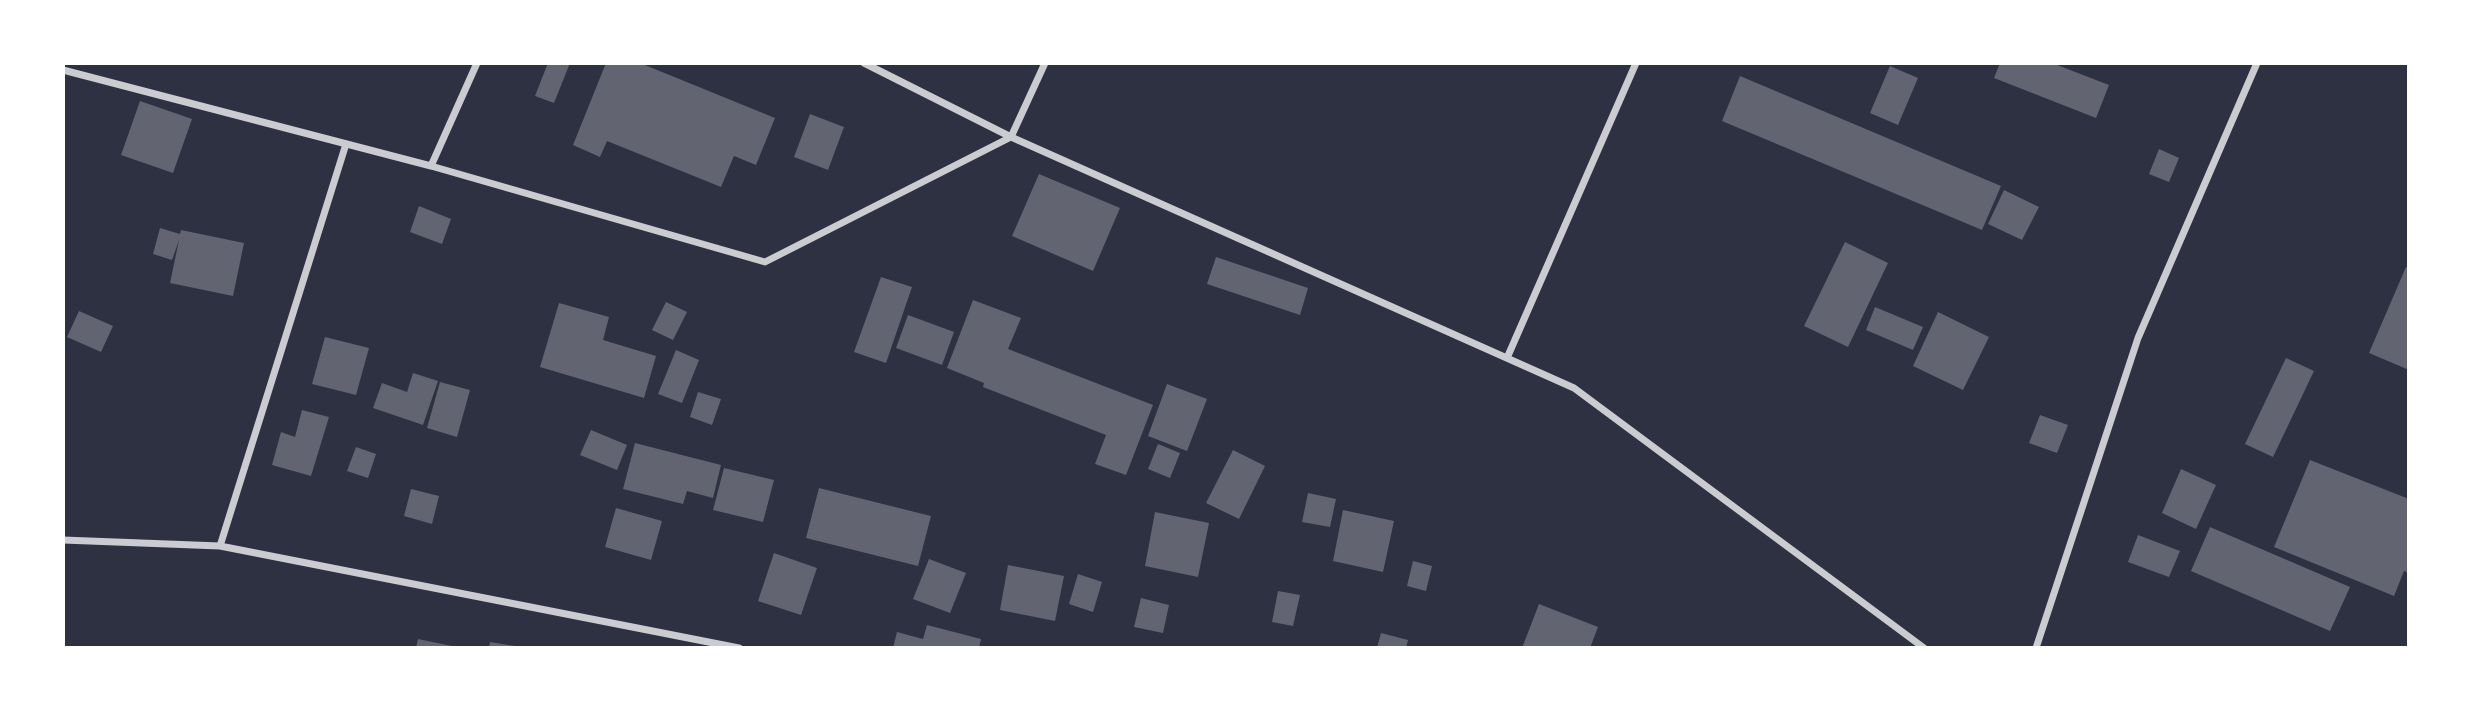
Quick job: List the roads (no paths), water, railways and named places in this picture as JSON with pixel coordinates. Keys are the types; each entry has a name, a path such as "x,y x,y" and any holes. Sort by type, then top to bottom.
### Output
{"street":[{"path":"431,166 477,63"},
{"path":"864,63 1011,137 1574,388 1924,648"},
{"path":"63,70 431,166 765,262 1011,137 1045,63"},
{"path":"1507,358 1636,63"},
{"path":"2036,648 2138,338 2257,63"},
{"path":"220,546 346,144"},
{"path":"63,540 220,546 738,648"}]}
